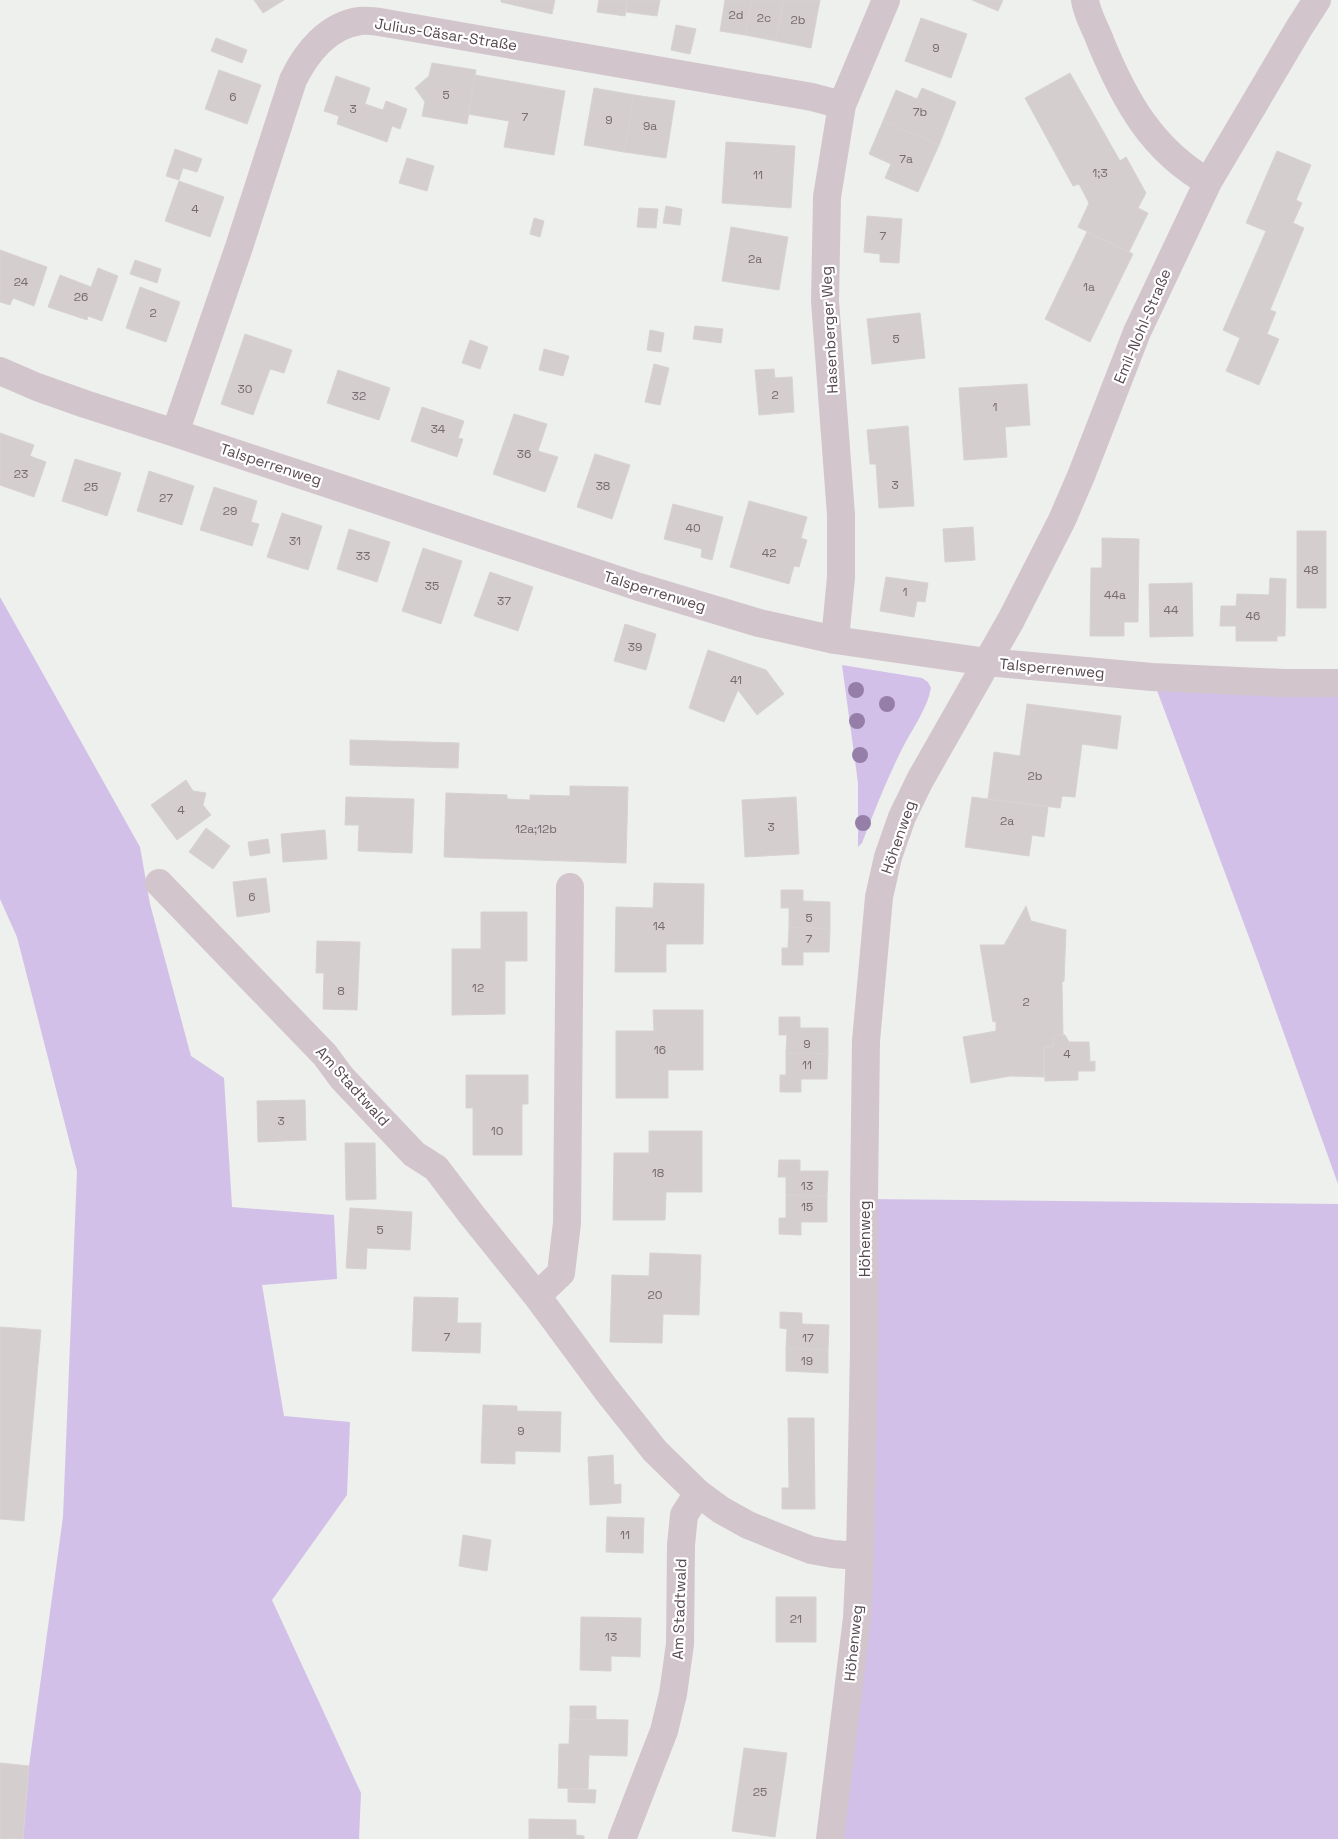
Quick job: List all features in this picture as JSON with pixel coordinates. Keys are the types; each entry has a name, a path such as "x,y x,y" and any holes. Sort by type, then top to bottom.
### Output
{"street":[{"name":"Hasenberger Weg","path":"835,640 841,577 841,515 825,301 827,196 842,105 886,0"},
{"path":"1085,0 1111,67 1142,124 1167,152 1190,172 1208,182"},
{"name":"Emil-Nohl-Straße","path":"987,662 1062,520 1137,332 1208,182 1317,0"},
{"name":"Julius-Cäsar-Straße","path":"175,432 239,247 293,80 304,59 314,47 325,37 343,26 362,21 391,24 812,97 842,105"},
{"name":"Talsperrenweg","path":"0,371 37,387 85,404 175,432 639,587 759,624 835,640 987,662 1152,677 1284,683 1338,683"},
{"name":"Höhenweg","path":"830,1839 857,1618 864,1350 866,1041 880,896 888,857 902,817 920,780 987,662"},
{"name":"Am Stadtwald","path":"159,883 325,1055 342,1078 414,1154 436,1168 537,1296 605,1388 655,1451 698,1493 748,1525 780,1538 811,1550 860,1556"},
{"path":"537,1296 561,1272 567,1223 570,887"},
{"name":"Am Stadtwald","path":"622,1839 664,1731 673,1694 680,1644 681,1545 684,1515 698,1493"}],"shaded area":[{"path":"0,597 140,847 150,904 191,1056 224,1078 232,1207 334,1215 337,1279 262,1285 284,1416 350,1422 347,1495 272,1600 361,1793 359,1839 23,1839 29,1766 63,1517 77,1171 17,937 0,899"},
{"path":"842,665 922,678 928,682 931,688 926,704 905,743 880,797 862,843 858,847 858,783"},
{"path":"1152,677 1338,683 1338,1184 1259,964"},
{"path":"864,1199 1338,1204 1338,1839 830,1839 857,1618"}],"building":[{"path":"254,0 284,0 263,13"},
{"path":"501,0 555,0 552,14 501,2"},
{"path":"599,0 627,0 625,16 597,12"},
{"path":"627,0 660,0 657,16 626,12"},
{"path":"725,0 752,0 745,35 720,31"},
{"path":"752,0 783,0 776,41 745,35"},
{"path":"783,0 820,0 811,48 776,41"},
{"path":"972,0 1003,0 998,11"},
{"path":"921,18 967,34 951,78 905,61"},
{"path":"676,25 696,29 690,54 671,50"},
{"path":"216,38 247,50 242,63 211,51"},
{"path":"432,63 476,70 467,124 422,116 425,102 415,88 429,76"},
{"path":"219,70 261,85 247,124 205,109"},
{"path":"1070,73 1120,161 1126,157 1146,193 1138,208 1148,213 1129,252 1078,227 1089,203 1079,184 1073,186 1025,98"},
{"path":"475,75 565,91 554,155 504,147 509,121 468,114"},
{"path":"336,76 370,88 365,104 383,110 386,101 407,109 400,129 392,126 387,142 337,124 339,116 324,111"},
{"path":"594,88 634,95 624,152 584,145"},
{"path":"922,88 956,102 939,145 883,121 896,90 917,99"},
{"path":"634,95 675,101 666,158 624,152"},
{"path":"883,121 939,145 918,192 885,178 891,164 869,154"},
{"path":"726,142 795,146 791,208 722,203"},
{"path":"175,149 202,159 197,172 183,168 179,180 166,176"},
{"path":"1277,151 1311,165 1296,200 1302,203 1293,223 1304,228 1270,310 1276,312 1267,334 1279,339 1259,385 1226,371 1240,338 1223,330 1266,231 1246,223"},
{"path":"407,158 434,166 427,191 399,183"},
{"path":"179,181 224,197 210,237 165,221"},
{"path":"666,206 682,209 680,225 663,223"},
{"path":"639,208 658,209 656,228 637,227"},
{"path":"867,216 902,219 899,263 880,262 880,254 864,252"},
{"path":"534,218 544,221 540,237 530,234"},
{"path":"731,227 788,237 779,290 722,281"},
{"path":"1087,232 1133,254 1090,342 1045,319"},
{"path":"0,250 47,267 34,306 13,298 10,305 0,302"},
{"path":"135,260 161,269 157,283 130,274"},
{"path":"98,268 118,276 102,321 88,316 87,320 48,307 60,275 91,287"},
{"path":"140,287 180,302 166,342 126,328"},
{"path":"920,313 925,358 872,364 867,319"},
{"path":"695,326 723,329 721,343 693,339"},
{"path":"650,330 664,333 661,352 647,350"},
{"path":"245,334 292,350 284,373 270,369 253,415 221,404"},
{"path":"470,340 488,347 480,369 462,363"},
{"path":"544,349 569,356 563,376 539,370"},
{"path":"654,364 669,368 660,405 645,402"},
{"path":"774,369 775,378 792,377 794,412 759,415 755,370"},
{"path":"338,370 390,388 379,420 327,403"},
{"path":"1027,384 1030,425 1005,427 1007,457 964,460 959,388"},
{"path":"422,407 464,421 458,438 463,439 457,457 411,441"},
{"path":"514,414 547,424 538,451 558,457 545,492 493,474"},
{"path":"908,426 914,506 879,508 876,464 870,464 867,430"},
{"path":"0,433 34,445 30,456 46,462 34,497 0,485"},
{"path":"595,454 630,465 612,519 577,507"},
{"path":"75,459 121,473 107,516 62,501"},
{"path":"149,471 194,486 182,525 137,511"},
{"path":"214,487 257,501 251,522 259,524 252,546 200,530"},
{"path":"749,501 807,517 801,538 807,540 799,567 794,566 789,584 730,567"},
{"path":"673,504 723,517 712,560 701,557 702,549 664,539"},
{"path":"282,513 322,526 308,570 267,557"},
{"path":"973,527 975,560 945,562 943,529"},
{"path":"349,529 390,542 377,582 337,569"},
{"path":"1297,531 1326,531 1326,608 1297,608"},
{"path":"1102,538 1139,539 1138,622 1124,622 1124,636 1090,636 1091,568 1102,568"},
{"path":"423,548 462,561 441,624 402,611"},
{"path":"490,572 533,587 518,631 474,616"},
{"path":"886,577 928,583 925,602 917,601 914,617 880,611"},
{"path":"1270,578 1286,579 1285,636 1277,636 1277,641 1236,641 1236,626 1220,626 1221,606 1236,606 1237,594 1269,595"},
{"path":"1192,583 1193,636 1150,637 1149,584"},
{"path":"625,624 656,634 646,670 614,661"},
{"path":"708,650 766,670 784,694 757,715 738,690 724,722 689,708"},
{"path":"1027,704 1121,716 1117,749 1082,744 1075,797 1062,796 1060,808 988,799 994,752 1020,756"},
{"path":"350,740 459,743 458,768 350,765"},
{"path":"186,780 193,791 206,793 203,805 211,815 177,840 151,805"},
{"path":"570,786 628,787 626,863 444,857 446,793 507,795 507,799 530,800 530,795 570,796"},
{"path":"346,797 414,799 412,853 358,851 359,825 345,825"},
{"path":"796,797 799,854 745,857 742,800"},
{"path":"972,797 1048,807 1044,837 1032,835 1029,856 965,847"},
{"path":"206,828 230,846 213,869 189,852"},
{"path":"325,830 327,859 283,862 281,834"},
{"path":"268,839 270,853 250,856 248,842"},
{"path":"266,878 270,912 237,917 233,882"},
{"path":"654,883 704,884 703,944 666,944 666,972 615,972 616,907 653,908"},
{"path":"781,890 803,890 803,901 830,902 830,929 789,927 789,908 781,908"},
{"path":"1026,906 1031,921 1066,930 1064,981 1062,982 1063,1034 1055,1036 1053,1047 1044,1047 1044,1077 1010,1076 971,1083 963,1037 996,1031 996,1021 993,1022 980,945 1004,945"},
{"path":"481,912 527,912 527,961 505,961 505,1014 452,1015 452,949 481,949"},
{"path":"789,927 830,929 829,952 803,952 803,965 782,965 782,948 788,948"},
{"path":"317,941 360,942 357,1010 323,1009 324,973 316,973"},
{"path":"653,1010 703,1010 703,1070 668,1070 668,1098 616,1098 616,1031 654,1031"},
{"path":"779,1017 800,1017 800,1028 828,1028 828,1054 786,1053 787,1035 779,1035"},
{"path":"1059,1034 1065,1035 1069,1042 1089,1042 1090,1062 1095,1061 1095,1071 1078,1071 1078,1080 1045,1081 1044,1047 1053,1047 1053,1039"},
{"path":"786,1053 828,1054 827,1079 801,1079 801,1092 780,1092 780,1075 786,1075"},
{"path":"466,1075 528,1075 528,1104 522,1104 522,1155 473,1155 473,1108 466,1108"},
{"path":"305,1100 306,1140 258,1142 257,1101"},
{"path":"649,1131 702,1131 702,1192 666,1192 665,1220 613,1220 614,1153 649,1153"},
{"path":"345,1143 375,1143 376,1199 346,1200"},
{"path":"779,1160 800,1160 800,1171 828,1171 827,1196 786,1195 786,1177 778,1177"},
{"path":"786,1195 827,1196 827,1222 801,1222 801,1235 779,1234 779,1218 786,1218"},
{"path":"350,1208 412,1212 410,1250 367,1248 366,1269 346,1268"},
{"path":"650,1253 701,1255 699,1315 663,1314 662,1343 610,1342 612,1275 649,1276"},
{"path":"414,1297 458,1298 457,1323 481,1323 480,1353 412,1351"},
{"path":"780,1312 802,1313 802,1324 829,1325 828,1350 786,1348 787,1329 780,1328"},
{"path":"0,1327 41,1330 24,1521 0,1519"},
{"path":"786,1348 828,1350 828,1373 786,1371"},
{"path":"483,1405 517,1406 517,1411 561,1412 560,1452 515,1451 515,1464 481,1463"},
{"path":"788,1418 814,1418 815,1509 782,1509 782,1488 789,1488"},
{"path":"613,1455 614,1485 621,1484 621,1503 590,1505 588,1457"},
{"path":"607,1517 644,1518 643,1553 606,1552"},
{"path":"463,1535 491,1540 487,1571 459,1566"},
{"path":"776,1597 816,1597 816,1642 776,1642"},
{"path":"581,1617 641,1618 640,1657 611,1656 611,1671 580,1670"},
{"path":"570,1706 596,1706 596,1720 570,1719"},
{"path":"570,1719 628,1720 627,1756 589,1755 588,1789 558,1788 559,1744 569,1744"},
{"path":"744,1748 787,1753 775,1837 732,1831"},
{"path":"0,1763 29,1766 23,1839 0,1839"},
{"path":"568,1789 596,1790 595,1803 568,1802"},
{"path":"529,1819 576,1820 576,1835 584,1836 584,1839 529,1839"}]}
